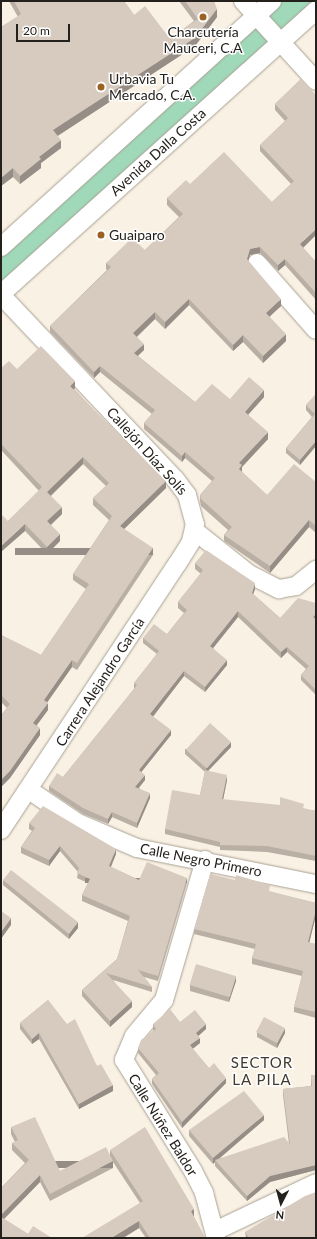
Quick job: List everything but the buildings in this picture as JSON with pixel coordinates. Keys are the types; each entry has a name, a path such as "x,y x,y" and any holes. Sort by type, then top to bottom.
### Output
{"street":[{"path":"243,1 316,81"},
{"path":"1,247 272,1"},
{"name":"Avenida Dalla Costa","path":"1,295 316,10"},
{"path":"257,263 316,330"},
{"name":"Callejón Díaz Solís","path":"1,295 175,479 192,506 195,531"},
{"path":"195,531 249,574 278,589 296,586 315,574"},
{"name":"Carrera Alejandro García","path":"1,830 29,790 195,531"},
{"name":"Calle Negro Primero","path":"29,790 78,823 111,838 157,853 205,860 316,884"},
{"name":"Calle Núñez Baldor","path":"205,860 164,1000 134,1036 124,1060 193,1171 215,1234"},
{"path":"215,1234 316,1183"}],"green space":[{"path":"272,1 316,1 316,10 1,294 1,247"}],"place":[{"name":"Charcutería Mauceri, C.A","path":"203,17"},
{"name":"Urbavia Tu Mercado, C.A.","path":"101,87"},
{"name":"Guaiparo","path":"101,235"}],"district":[{"name":"SECTOR LA PILA","path":"262,1070"}]}
